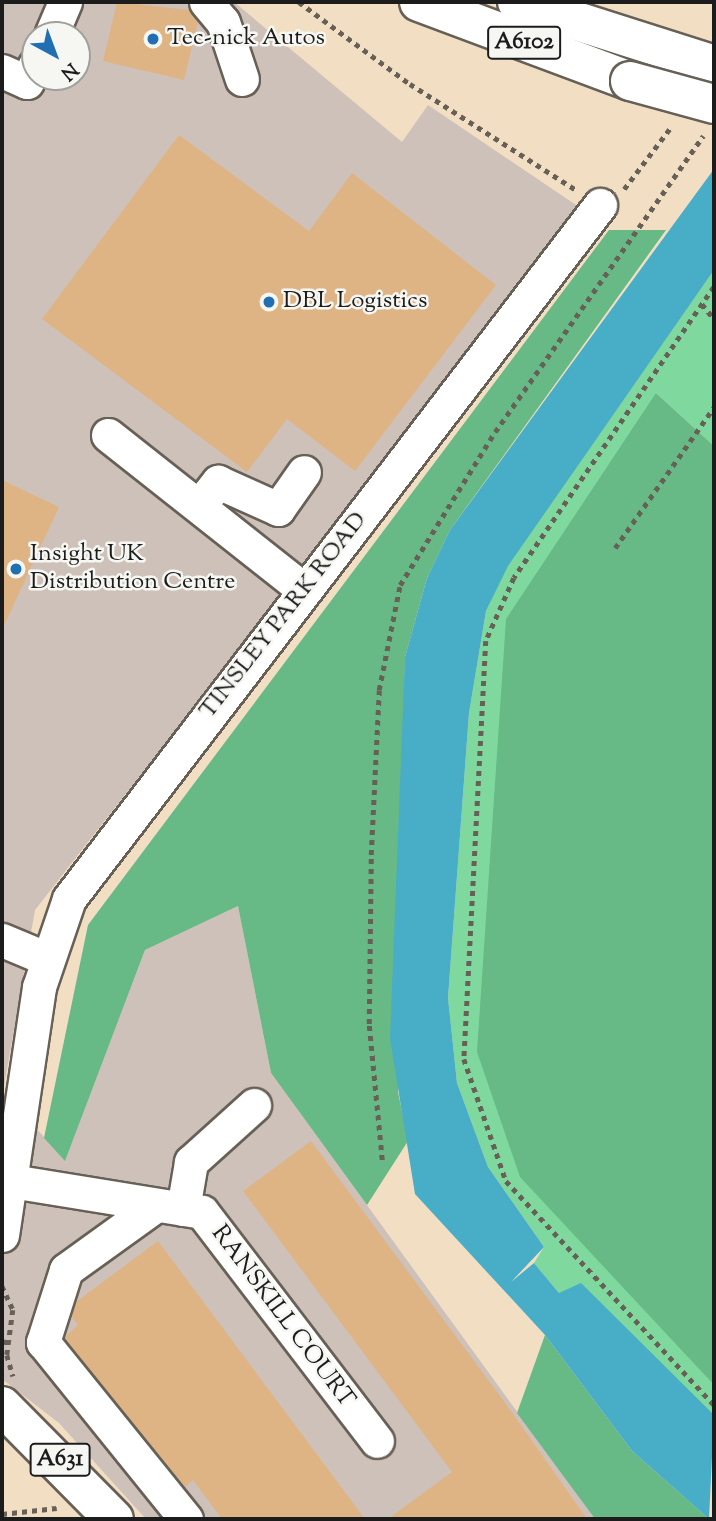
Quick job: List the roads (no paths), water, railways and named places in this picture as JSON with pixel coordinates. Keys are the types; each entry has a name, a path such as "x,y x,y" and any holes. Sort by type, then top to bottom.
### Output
{"main road":[{"name":"A6102","path":"419,2 630,81 710,118"},
{"name":"A6102","path":"516,2 648,47 714,65"},
{"name":"A631","path":"2,1406 114,1519"}],"street":[{"path":"206,2 223,22 242,79"},
{"path":"2,71 21,79"},
{"name":"TINSLEY PARK ROAD","path":"2,1235 45,958 64,909 92,867 600,205"},
{"path":"108,435 304,590"},
{"path":"199,506 218,482 277,509 304,472"},
{"path":"2,940 45,958"},
{"path":"186,1519 43,1342 66,1270 170,1207 191,1162 254,1105"},
{"name":"RANSKILL COURT","path":"11,1181 202,1212 377,1441"}],"water":[{"path":"714,169 714,270 508,566 486,611 469,713 448,998 457,1083 488,1167 544,1247 511,1282 534,1263 559,1293 581,1283 714,1415 709,1519 632,1451 545,1335 415,1194 390,1038 405,657 427,578 450,530"}],"place":[{"name":"Tec-nick Autos","path":"153,39"},
{"name":"DBL Logistics","path":"269,302"},
{"name":"Insight UK Distribution Centre","path":"16,569"}]}
